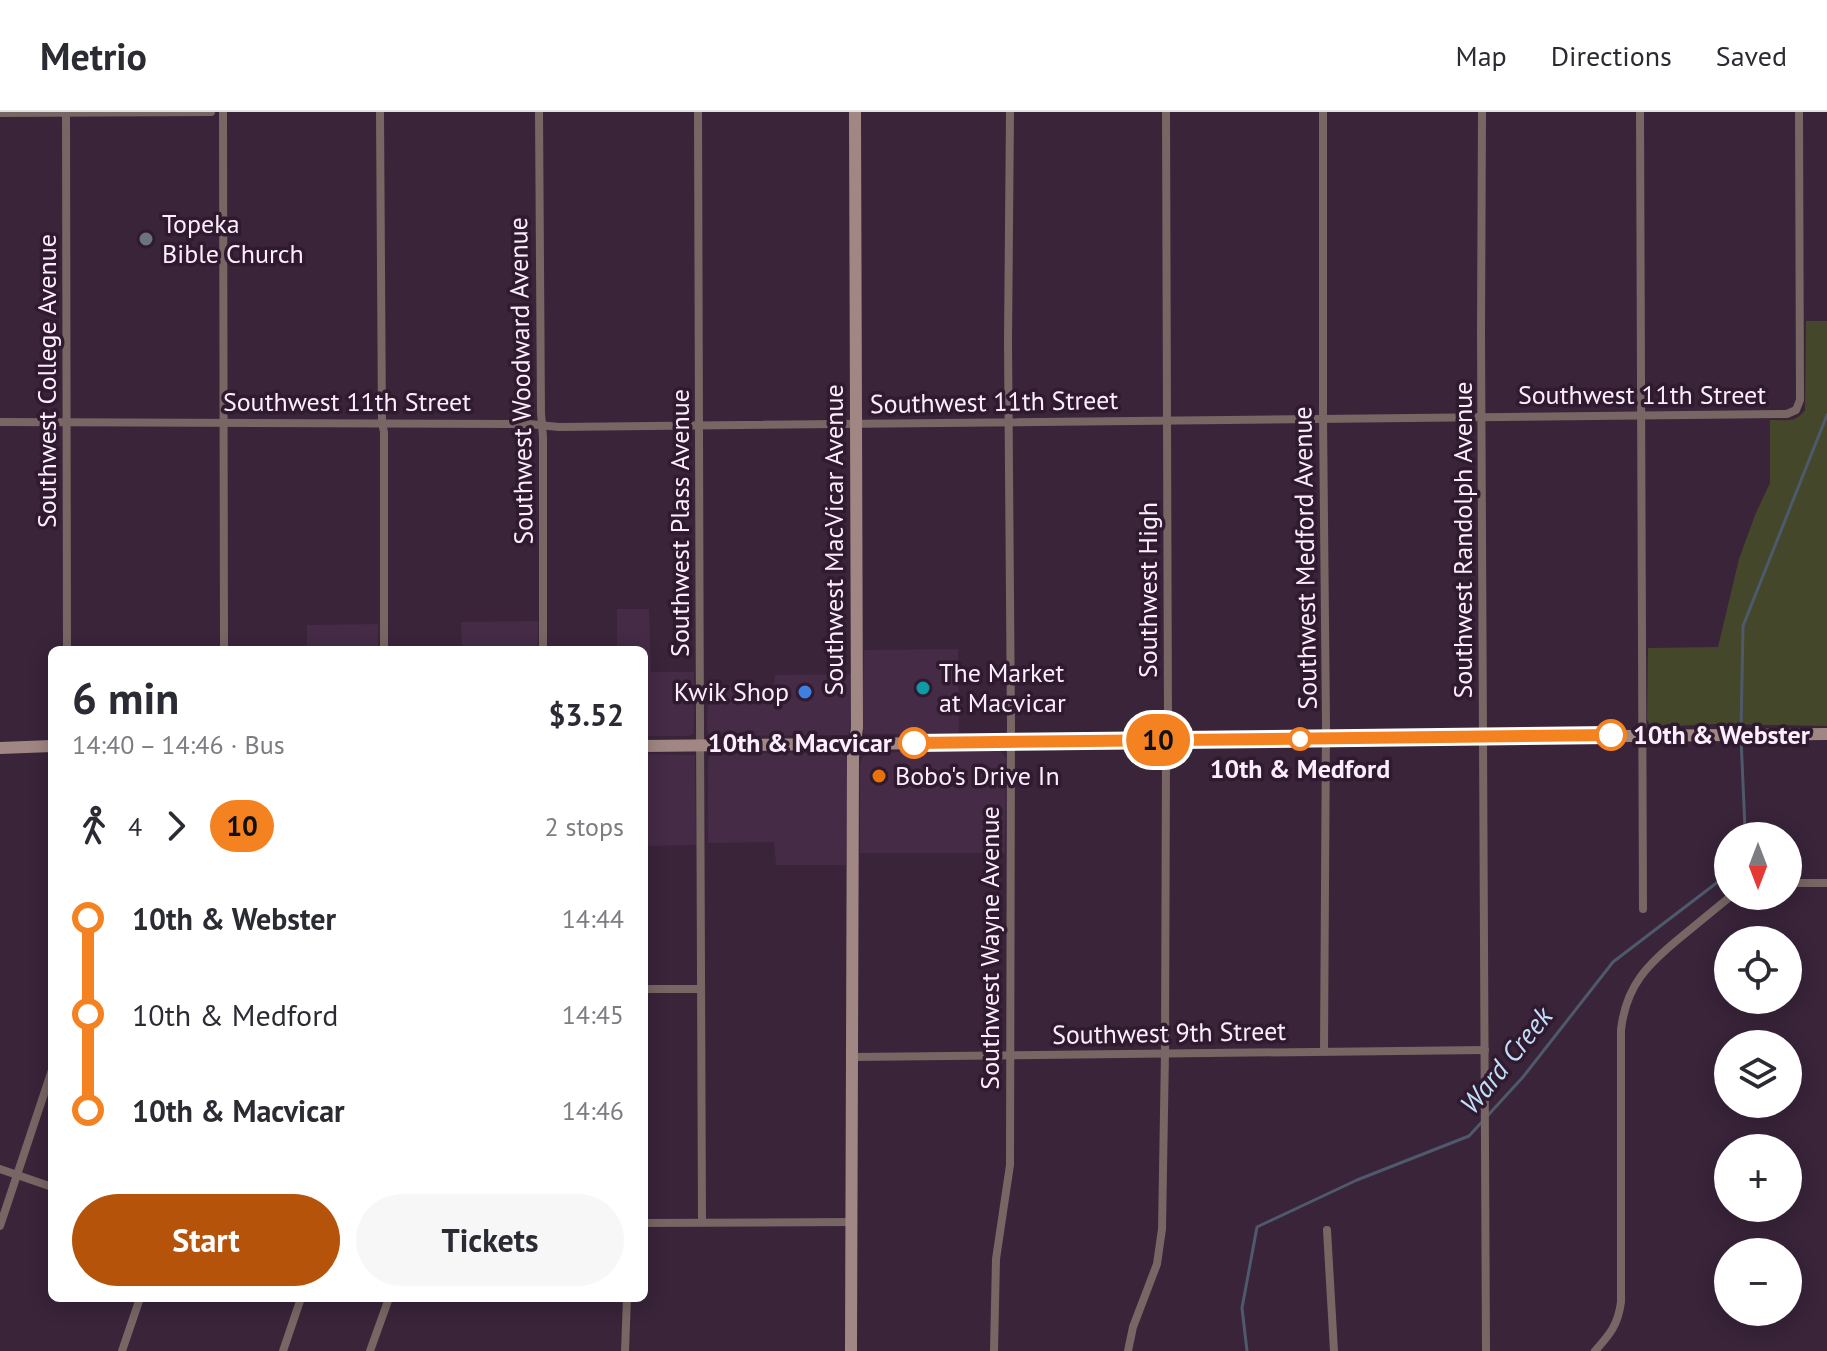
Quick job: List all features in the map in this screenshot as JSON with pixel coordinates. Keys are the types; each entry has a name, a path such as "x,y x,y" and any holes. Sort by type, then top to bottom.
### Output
{"main road":[{"name":"Southwest MacVicar Avenue","path":"851,1351 853,756 857,728 855,112"},
{"path":"648,746 1827,734"},
{"path":"0,748 48,746"}],"street":[{"name":"Southwest College Avenue","path":"66,112 67,646"},
{"path":"0,113 211,112"},
{"path":"223,112 224,646"},
{"path":"380,112 384,646"},
{"name":"Southwest Woodward Avenue","path":"539,112 543,646"},
{"name":"Southwest Plass Avenue","path":"698,112 702,1222"},
{"name":"Southwest Wayne Avenue","path":"994,1351 996,1259 1010,1165 1010,112"},
{"name":"Southwest High","path":"1128,1351 1133,1327 1157,1264 1162,1229 1168,723 1166,112"},
{"name":"Southwest Medford Avenue","path":"1323,112 1324,1051"},
{"name":"Southwest Randolph Avenue","path":"1482,112 1486,1351"},
{"path":"1640,112 1643,909"},
{"name":"Southwest 11th Street","path":"0,422 224,421 559,427 1787,414 1796,410 1800,400 1799,112"},
{"path":"1802,883 1827,883"},
{"path":"1595,1351 1615,1327 1621,1302 1622,1013 1640,976 1651,962 1714,910"},
{"path":"648,989 701,989"},
{"name":"Southwest 9th Street","path":"853,1057 1485,1050"},
{"path":"0,1226 48,1082"},
{"path":"0,1169 48,1186"},
{"path":"648,1223 852,1222"},
{"path":"1327,1230 1334,1351"},
{"path":"122,1351 139,1302"},
{"path":"283,1351 300,1302"},
{"path":"370,1351 385,1302"},
{"path":"625,1351 627,1302"}],"shaded area":[{"path":"617,609 649,609 651,672 694,672 693,734 648,736 648,646 617,646"},
{"path":"538,621 538,646 462,646 461,622"},
{"path":"378,624 378,646 307,646 307,625"},
{"path":"958,649 959,734 864,734 864,650"},
{"path":"851,674 851,726 848,735 709,735 708,688 774,687 775,675"},
{"path":"994,749 1006,758 1005,853 860,853 860,764 864,753"},
{"path":"714,753 843,753 848,759 846,865 776,865 774,842 708,843 708,760"},
{"path":"648,754 695,755 696,845 648,846"}],"green space":[{"path":"1806,321 1827,321 1827,726 1717,724 1651,727 1647,719 1648,648 1718,647 1739,559 1770,483 1770,420 1794,419 1805,410"}],"waterway":[{"name":"Ward Creek","path":"1741,731 1743,626 1827,415"},
{"name":"Ward Creek","path":"1741,738 1745,822"},
{"name":"Ward Creek","path":"1247,1351 1242,1308 1257,1227 1357,1180 1469,1136 1523,1077 1613,962 1714,885"}],"bus line":[{"name":"10","path":"914,743 1611,735"}],"place":[{"name":"Topeka Bible Church","path":"146,239"},
{"name":"The Market at Macvicar","path":"923,688"},
{"name":"Kwik Shop","path":"805,692"},
{"name":"10th & Webster","path":"1611,735"},
{"name":"10th & Medford","path":"1300,739"},
{"name":"10th & Macvicar","path":"914,743"},
{"name":"Bobo's Drive In","path":"879,776"}]}
